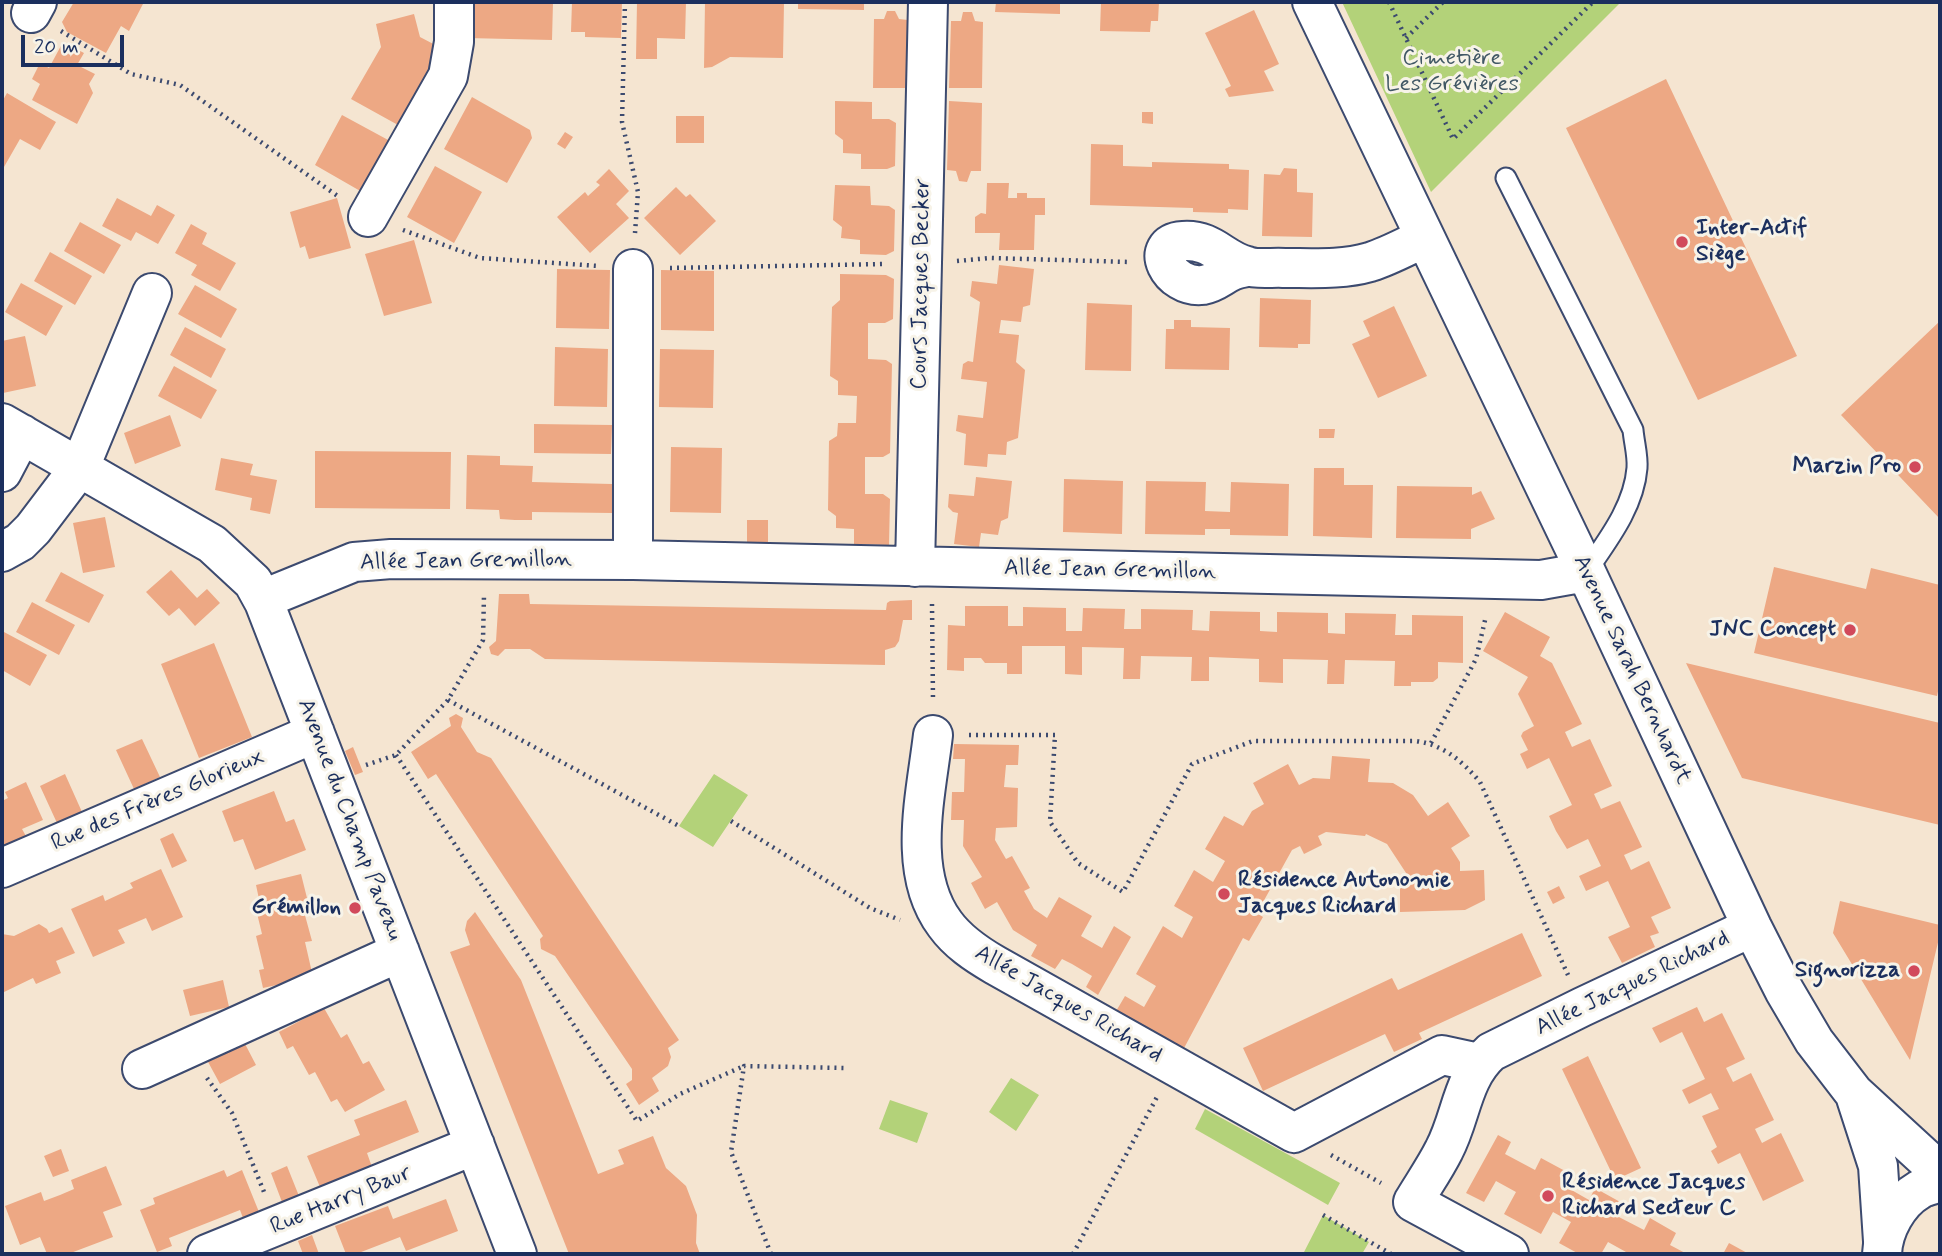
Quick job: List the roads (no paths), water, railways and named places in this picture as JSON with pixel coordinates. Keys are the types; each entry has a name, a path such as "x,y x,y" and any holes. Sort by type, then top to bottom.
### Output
{"street":[{"path":"368,217 448,76 454,41 454,2"},
{"name":"Cours Jacques Becker","path":"923,567 923,264 928,2"},
{"name":"Avenue Sarah Bernhardt","path":"1312,2 1784,990 1814,1041 1854,1093 1940,1172"},
{"path":"1165,263 1166,252 1170,246 1180,241 1200,241 1217,248 1247,267 1329,269 1373,261 1424,237"},
{"path":"633,269 633,560"},
{"path":"2,552 20,542 33,529 80,467 152,293"},
{"name":"Avenue du Champ Paveau","path":"2,472 12,428 212,544 253,582 264,602 517,1254"},
{"name":"Allée Jean Gremillon","path":"264,602 273,595 354,562 391,559 633,560 1541,580 1586,572"},
{"name":"Rue des Frères Glorieux","path":"2,868 315,733"},
{"name":"Allée Jacques Richard","path":"933,735 922,839 924,872 931,900 945,924 966,947 995,965 1294,1133 1441,1055 1479,1063 1491,1052 1752,927"},
{"path":"142,1069 400,952"},
{"path":"1479,1063 1471,1075 1444,1149 1413,1202 1509,1254"},
{"name":"Avenue Sarah Bernhardt","path":"1854,1093 1878,1166 1882,1247"},
{"name":"Rue Harry Baur","path":"207,1254 475,1146"},
{"name":"Avenue Sarah Bernhardt","path":"1882,1247 1896,1212 1919,1190 1940,1182"}],"lane":[{"path":"1506,178 1633,430 1637,467 1631,496 1615,528 1586,572"}],"place":[{"name":"Inter-Actif Siège","path":"1682,242"},
{"name":"Marzin Pro","path":"1915,467"},
{"name":"JNC Concept","path":"1850,630"},
{"name":"Résidence Autonomie Jacques Richard","path":"1224,894"},
{"name":"Grémillon","path":"355,908"},
{"name":"Signorizza","path":"1914,971"},
{"name":"Résidence Jacques Richard Secteur C","path":"1548,1196"}],"park label":[{"name":"Cimetière Les Grévières","path":"1452,72"}]}
